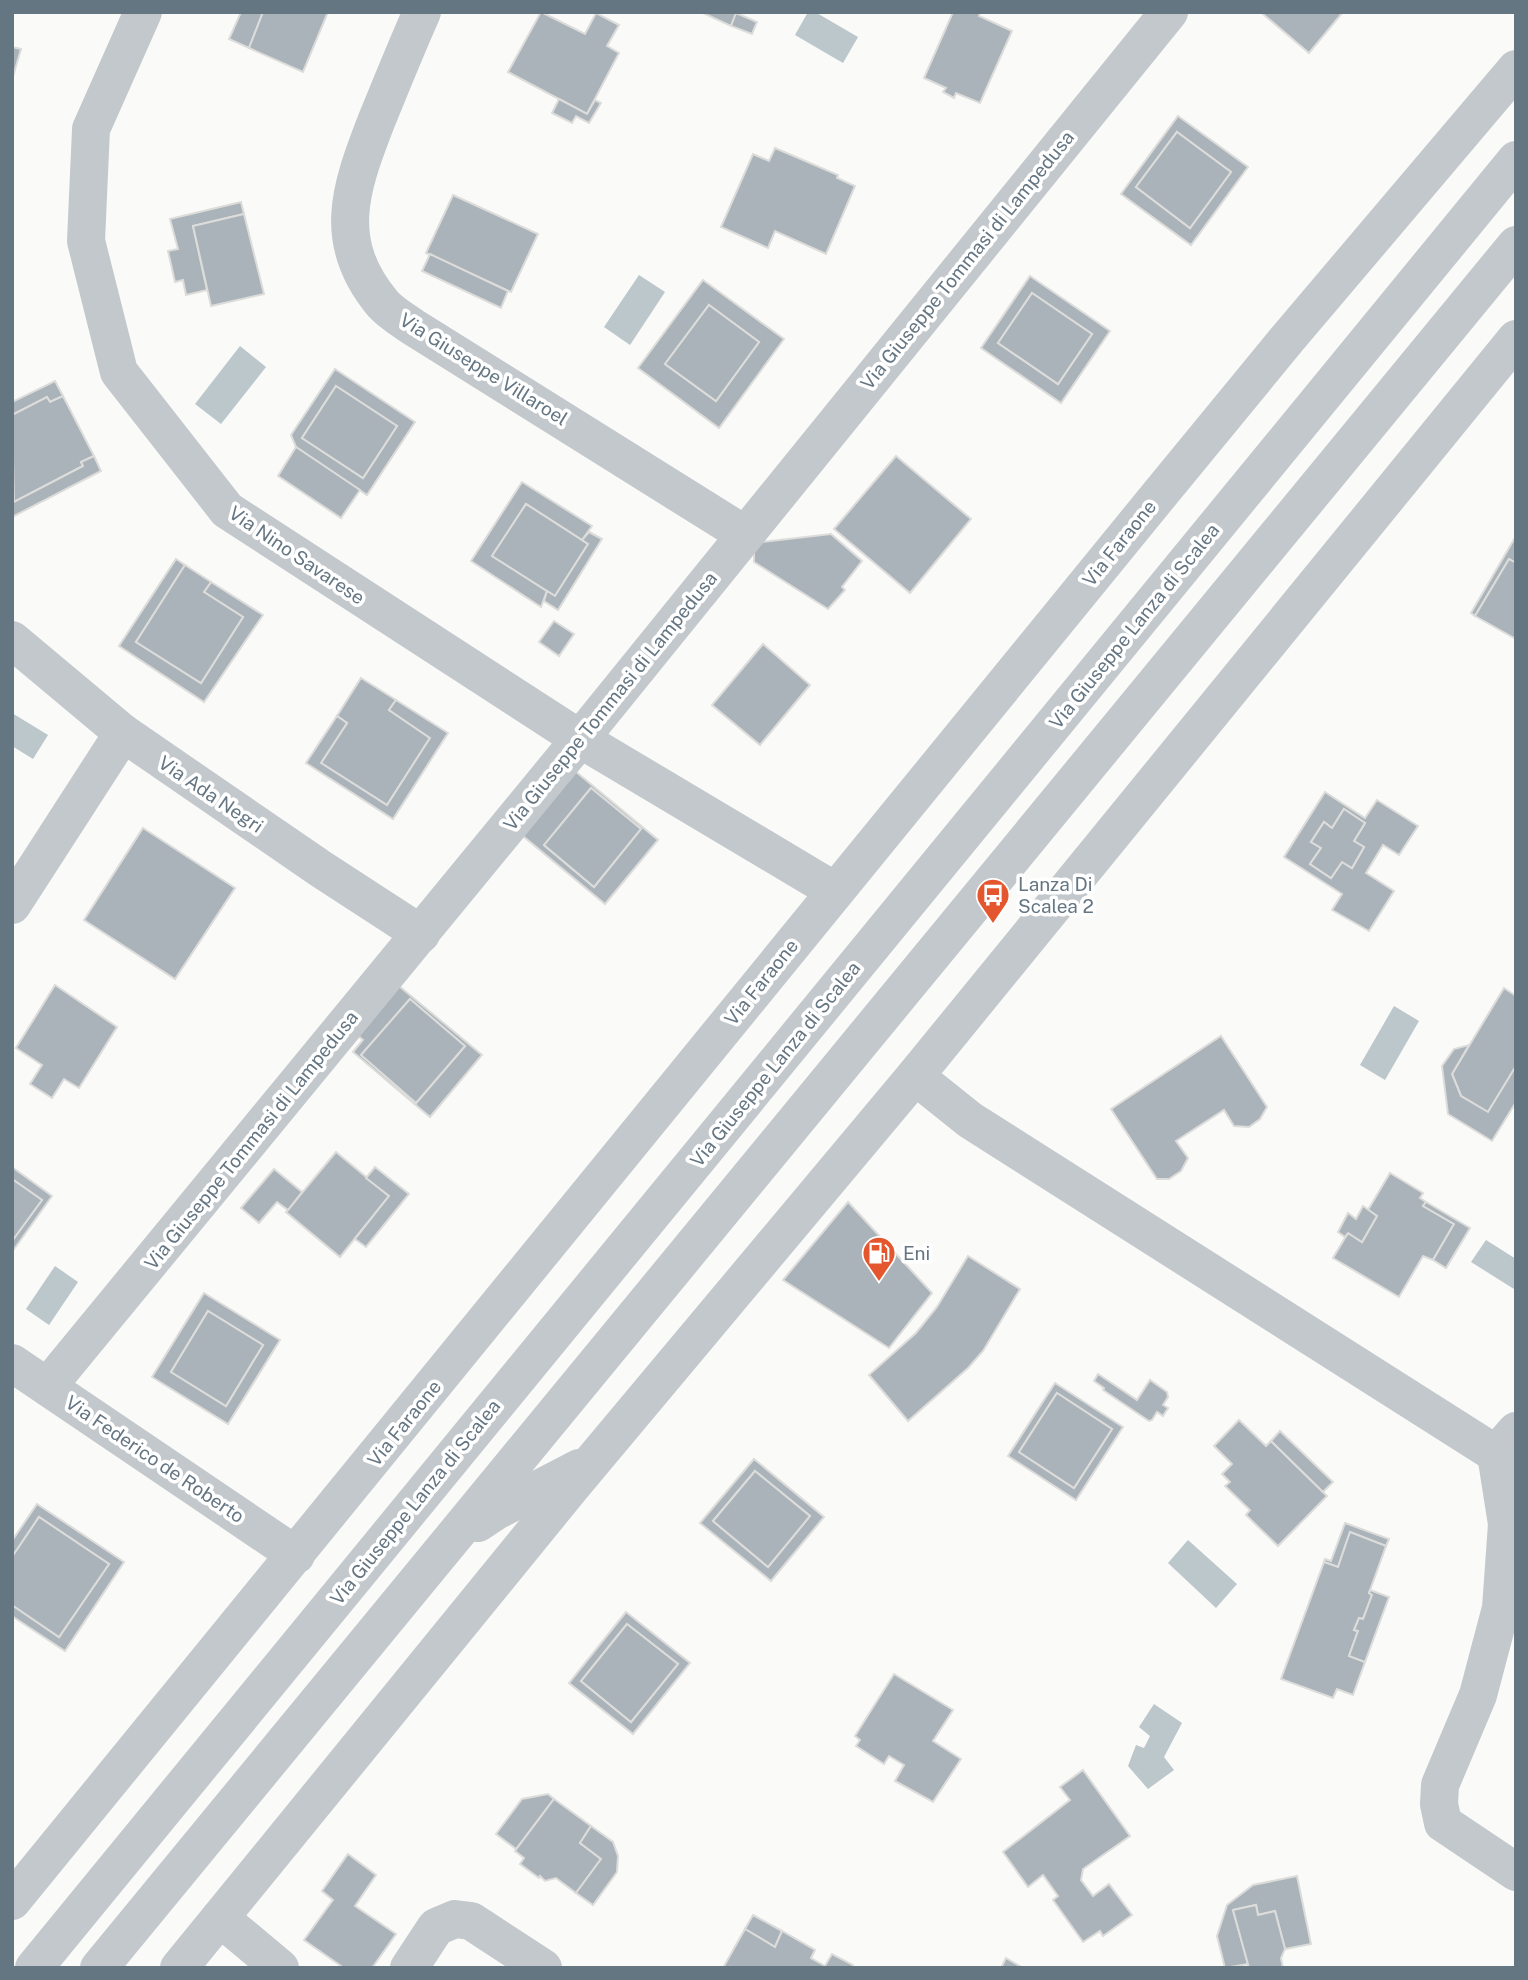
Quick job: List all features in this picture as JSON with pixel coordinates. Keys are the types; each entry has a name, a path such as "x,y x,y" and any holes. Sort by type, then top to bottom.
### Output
{"street":[{"name":"Via Nino Savarese","path":"143,12 91,129 86,241 119,372 227,510 580,739 835,891"},
{"name":"Via Giuseppe Villaroel","path":"422,12 356,172 349,207 351,243 364,276 385,305 413,327 744,534"},
{"name":"Via Giuseppe Tommasi di Lampedusa","path":"48,1386 580,739 1169,12"},
{"name":"Via Faraone","path":"12,1900 1288,338 1516,69"},
{"name":"Via Giuseppe Lanza di Scalea","path":"34,1968 1516,160"},
{"path":"100,1968 1516,245"},
{"path":"179,1968 606,1445 915,1076 1516,340"},
{"name":"Via Ada Negri","path":"12,640 123,733 321,869 421,933"},
{"path":"12,905 123,733"},
{"path":"915,1076 970,1119 1506,1443 1507,1524 1501,1608 1478,1695 1440,1785 1439,1804 1443,1822 1516,1872"},
{"name":"Via Federico de Roberto","path":"12,1363 296,1555"},
{"path":"441,1553 496,1511 577,1469 606,1445"},
{"path":"219,1919 280,1968"},
{"path":"409,1968 436,1927 455,1919 471,1921 543,1968"}],"shaded area":[{"path":"808,12 815,12 858,37 843,63 795,35"},
{"path":"639,275 665,292 630,345 604,327"},
{"path":"240,346 266,367 221,424 195,404"},
{"path":"12,713 48,735 33,759 12,746"},
{"path":"1394,1006 1419,1021 1385,1080 1360,1065"},
{"path":"1486,1240 1516,1259 1514,1289 1471,1262"},
{"path":"55,1266 78,1282 49,1325 26,1309"},
{"path":"1188,1540 1237,1584 1216,1608 1168,1563"},
{"path":"1154,1704 1182,1723 1164,1757 1174,1770 1148,1789 1128,1766 1136,1745 1144,1748 1150,1736 1139,1727"}],"building":[{"path":"241,12 263,12 249,48 229,39"},
{"path":"263,12 328,12 303,72 249,48"},
{"path":"541,12 585,34 596,13 619,25 607,46 619,53 587,114 508,72"},
{"path":"701,12 737,12 731,26"},
{"path":"953,12 980,12 979,16 1012,31 980,103 956,93 954,98 943,92 946,88 924,78"},
{"path":"1343,12 1309,53 1263,14"},
{"path":"736,13 757,22 752,34 731,26"},
{"path":"12,47 21,49 12,80"},
{"path":"559,99 587,114 595,100 601,103 589,123 576,116 572,123 552,113"},
{"path":"1178,116 1248,167 1191,245 1121,194","holes":["1177,132 1231,172 1190,228 1136,187"]},
{"path":"1177,132 1231,172 1190,228 1136,187"},
{"path":"775,148 838,175 837,178 855,186 826,254 775,231 768,248 721,227 753,154 769,161"},
{"path":"453,195 538,234 511,292 426,253"},
{"path":"241,202 244,214 193,226 207,290 186,295 183,280 175,282 168,251 178,249 170,219"},
{"path":"244,214 264,294 211,306 193,226"},
{"path":"430,254 508,291 501,308 422,271"},
{"path":"1030,276 1110,331 1061,403 981,348","holes":["1032,293 1092,334 1058,384 998,343"]},
{"path":"703,280 784,339 719,428 638,368","holes":["709,305 759,342 716,401 665,364"]},
{"path":"1032,293 1092,334 1058,384 998,343"},
{"path":"709,305 759,342 716,401 665,364"},
{"path":"335,369 415,422 367,495 296,447 291,435","holes":["336,386 397,426 363,478 302,438"]},
{"path":"55,381 63,396 50,402 47,397 12,415 12,402"},
{"path":"336,386 397,426 363,478 302,438"},
{"path":"63,396 94,456 81,462 83,466 14,502 12,415 47,397 50,402"},
{"path":"296,447 360,490 341,518 278,476"},
{"path":"94,456 101,471 12,517 12,499 14,502 83,466 81,462"},
{"path":"896,456 971,519 910,593 834,529"},
{"path":"522,482 592,526 582,540 526,504 492,556 547,591 541,607 471,561"},
{"path":"526,504 588,544 555,596 492,556"},
{"path":"589,532 602,539 558,610 544,601 547,591 555,596 588,544 582,540"},
{"path":"831,534 862,561 842,587 845,590 828,609 754,562 754,552 762,542"},
{"path":"1516,536 1516,563 1509,559 1475,616 1471,613"},
{"path":"176,559 185,565 136,642 201,683 243,617 204,592 211,582 263,615 204,702 119,646"},
{"path":"1509,559 1516,563 1516,639 1475,616"},
{"path":"185,565 211,582 204,592 243,617 201,683 136,642"},
{"path":"554,621 574,634 559,656 539,642"},
{"path":"763,644 810,685 760,745 712,705"},
{"path":"361,678 396,700 389,710 430,738 387,805 321,763 347,723 337,716"},
{"path":"396,700 448,733 393,819 306,763 337,716 347,723 321,763 387,805 430,738 389,710"},
{"path":"575,771 658,840 605,904 523,836","holes":["591,788 641,829 594,887 544,845"]},
{"path":"591,788 641,829 594,887 544,845"},
{"path":"1325,792 1365,818 1377,800 1418,826 1399,855 1383,845 1366,873 1394,891 1369,931 1332,910 1342,894 1284,857","holes":["1344,809 1365,823 1354,841 1364,847 1352,868 1342,862 1331,878 1310,864 1321,848 1311,842 1324,822 1332,828"]},
{"path":"1344,809 1365,823 1354,841 1364,847 1352,868 1342,862 1331,878 1310,864 1321,848 1311,842 1324,822 1332,828"},
{"path":"143,828 235,888 175,979 84,920"},
{"path":"55,985 117,1027 79,1088 64,1079 52,1098 30,1084 42,1065 16,1048"},
{"path":"399,986 482,1055 430,1117 353,1052 363,1040 357,1035","holes":["410,999 465,1046 416,1103 361,1055"]},
{"path":"1504,988 1516,996 1516,1066 1488,1112 1461,1096 1452,1074"},
{"path":"410,999 465,1046 416,1103 361,1055"},
{"path":"1221,1036 1267,1107 1260,1119 1249,1127 1234,1126 1224,1110 1176,1141 1188,1158 1181,1171 1169,1179 1157,1179 1111,1109"},
{"path":"1469,1045 1452,1074 1461,1096 1488,1112 1516,1066 1516,1102 1492,1141 1448,1114 1442,1066 1454,1049"},
{"path":"336,1152 389,1196 340,1257 286,1212"},
{"path":"12,1167 52,1196 12,1252 12,1241 42,1200 12,1179"},
{"path":"375,1167 409,1194 366,1247 355,1239 389,1196 366,1178"},
{"path":"274,1169 302,1192 288,1210 277,1202 259,1223 241,1208"},
{"path":"1390,1173 1423,1193 1420,1198 1426,1202 1423,1206 1454,1224 1433,1260 1423,1256 1399,1297 1333,1258 1348,1233 1362,1242 1377,1216 1368,1210"},
{"path":"12,1179 42,1200 12,1241"},
{"path":"848,1202 932,1293 889,1348 783,1280"},
{"path":"1426,1202 1470,1228 1446,1268 1433,1260 1454,1224 1423,1206"},
{"path":"1363,1206 1377,1216 1362,1242 1348,1233 1345,1237 1338,1232 1348,1213 1356,1219"},
{"path":"968,1256 1020,1289 983,1351 968,1368 908,1421 869,1375 916,1333 937,1307"},
{"path":"204,1293 280,1340 228,1424 152,1377","holes":["208,1311 263,1345 226,1406 171,1372"]},
{"path":"208,1311 263,1345 226,1406 171,1372"},
{"path":"1098,1374 1137,1400 1150,1380 1167,1392 1168,1397 1163,1405 1168,1408 1163,1416 1157,1412 1149,1421 1103,1390 1104,1388 1094,1381"},
{"path":"1055,1383 1123,1427 1076,1500 1008,1456","holes":["1057,1393 1112,1429 1074,1488 1019,1452"]},
{"path":"1057,1393 1112,1429 1074,1488 1019,1452"},
{"path":"1239,1420 1266,1446 1271,1441 1327,1496 1278,1546 1246,1515 1250,1510 1225,1486 1230,1482 1222,1474 1232,1464 1214,1446"},
{"path":"1280,1431 1333,1482 1323,1492 1271,1441"},
{"path":"754,1459 824,1517 771,1581 700,1523","holes":["755,1471 810,1516 768,1567 713,1521"]},
{"path":"755,1471 810,1516 768,1567 713,1521"},
{"path":"37,1504 124,1562 65,1651 12,1616 12,1605 59,1637 109,1564 39,1517 12,1557 12,1541"},
{"path":"39,1517 109,1564 59,1637 12,1605 12,1557"},
{"path":"1345,1523 1389,1539 1386,1546 1350,1532 1338,1567 1324,1562 1325,1559 1331,1561"},
{"path":"1350,1532 1386,1546 1363,1619 1359,1618 1354,1630 1358,1631 1349,1656 1365,1662 1353,1695 1337,1689 1333,1698 1281,1679 1324,1562 1338,1567"},
{"path":"1370,1590 1389,1597 1365,1662 1349,1656 1358,1631 1354,1630 1359,1618 1363,1619 1372,1595"},
{"path":"626,1612 690,1663 633,1734 569,1683","holes":["627,1624 678,1664 631,1722 581,1681"]},
{"path":"627,1624 678,1664 631,1722 581,1681"},
{"path":"894,1674 953,1710 933,1741 961,1759 933,1802 895,1781 904,1765 889,1756 884,1764 856,1746 860,1740 855,1736"},
{"path":"1083,1770 1130,1836 1083,1869 1081,1880 1093,1896 1109,1884 1132,1915 1103,1936 1100,1931 1083,1942 1053,1900 1058,1896 1043,1875 1028,1887 1003,1852 1070,1800 1060,1787"},
{"path":"548,1794 554,1799 516,1849 496,1834 522,1799"},
{"path":"554,1799 591,1826 580,1843 601,1859 576,1893 556,1878 545,1881 540,1876 539,1878 520,1864 524,1858 515,1851"},
{"path":"591,1826 613,1842 618,1856 617,1872 593,1905 576,1893 601,1859 580,1843"},
{"path":"348,1854 376,1875 355,1906 396,1934 372,1968 344,1968 304,1940 333,1900 322,1891"},
{"path":"1297,1876 1311,1944 1285,1949 1275,1911 1258,1915 1256,1905 1233,1910 1248,1964 1225,1968 1217,1936 1227,1905 1253,1885"},
{"path":"1256,1905 1258,1915 1275,1911 1285,1949 1281,1958 1283,1968 1249,1968 1233,1910"},
{"path":"753,1915 782,1931 775,1947 745,1929"},
{"path":"745,1929 775,1947 782,1931 815,1950 811,1958 825,1966 832,1954 853,1965 851,1968 723,1968"},
{"path":"1006,1958 1023,1968 1001,1968"}],"place":[{"name":"Lanza Di Scalea 2","path":"993,925"},
{"name":"Eni","path":"879,1283"}]}
